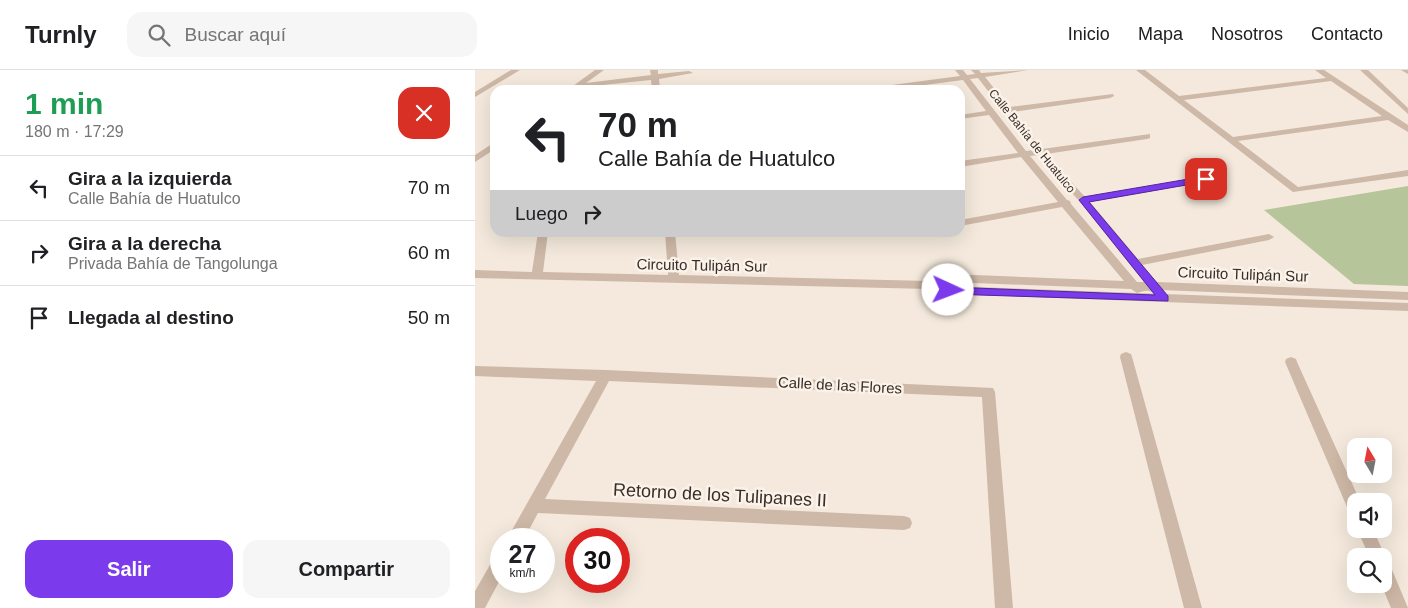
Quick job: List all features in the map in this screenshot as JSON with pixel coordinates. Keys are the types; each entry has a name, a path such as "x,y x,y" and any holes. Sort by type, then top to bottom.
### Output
{"street":[{"path":"491,85 516,70"},
{"path":"578,85 600,70"},
{"path":"898,85 962,74 1024,70"},
{"path":"1140,70 1296,190 1408,173"},
{"path":"1319,70 1408,129"},
{"path":"1364,70 1408,112"},
{"path":"591,85 655,74 689,73"},
{"name":"Calle Bahía de Huatulco","path":"977,73 1040,152 1083,200 1164,299"},
{"name":"Calle Bahía de Huatulco","path":"962,74 1024,155 1067,203 1143,298"},
{"path":"1177,99 1333,79"},
{"path":"475,95 490,86"},
{"path":"1007,110 1110,96"},
{"path":"965,116 992,112"},
{"path":"1230,140 1390,117"},
{"path":"965,163 1147,136"},
{"path":"475,159 490,148"},
{"path":"1083,200 1206,179"},
{"path":"965,222 1067,203"},
{"path":"537,276 542,237"},
{"path":"670,237 674,280"},
{"path":"1136,263 1269,237"},
{"name":"Circuito Tulipán Sur","path":"475,274 929,285 948,290 1408,307"},
{"name":"Circuito Tulipán Sur","path":"929,285 949,278 1408,296"},
{"path":"1127,357 1193,608"},
{"path":"1291,362 1349,493"},
{"name":"Calle de las Flores","path":"475,371 988,392 1004,608"},
{"path":"521,528 606,375"},
{"name":"Retorno de los Tulipanes II","path":"533,506 904,523"},
{"path":"475,608 490,581"},
{"path":"1392,590 1400,608"}],"green space":[{"path":"1408,186 1408,286 1354,284 1264,210"}],"route":[{"path":"948,290 1164,299 1083,200 1206,179"}]}
